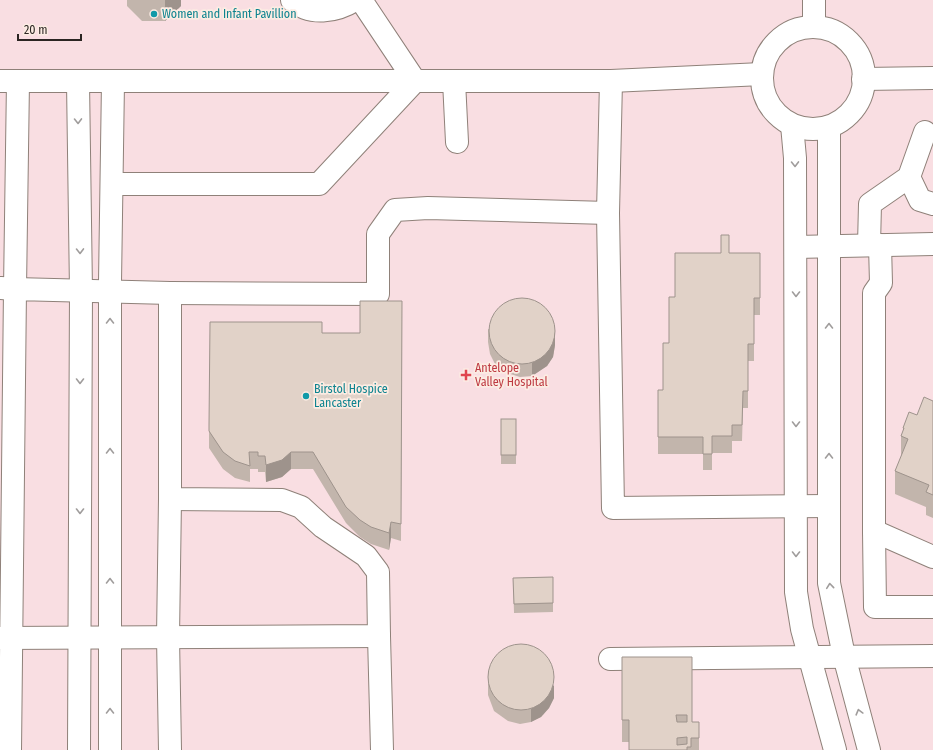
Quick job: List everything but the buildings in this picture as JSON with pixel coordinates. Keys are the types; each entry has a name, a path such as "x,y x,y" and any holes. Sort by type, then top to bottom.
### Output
{"lane":[{"path":"292,0 311,9 328,11 345,6 355,0"},
{"path":"361,0 415,81"},
{"path":"814,0 814,27"},
{"path":"814,27 827,28 839,34 849,42 857,52 862,63 863,79 860,96 855,106 844,119 829,127 804,129 792,125 781,118 766,99 762,87 762,74 764,62 770,50 778,40 789,32 801,28 814,27"},
{"path":"10,750 6,638 9,81 611,81 762,74"},
{"path":"863,79 933,78"},
{"path":"112,184 320,184 415,81"},
{"path":"454,81 457,142"},
{"path":"611,81 608,213 613,508 829,506"},
{"path":"78,82 81,291 79,750"},
{"path":"110,750 110,292 113,82"},
{"path":"792,125 795,158 796,246 796,592 802,629 836,750"},
{"path":"829,127 829,583 844,656 869,750"},
{"path":"925,132 909,177 870,204 874,245 881,283 874,293 875,607 933,607"},
{"path":"909,177 920,200 933,204"},
{"path":"7,288 170,294 378,294 378,234 395,210 428,208 608,213"},
{"path":"796,246 933,244"},
{"path":"170,294 168,637 170,750"},
{"path":"170,499 282,500 301,507 323,527 366,556 378,572 382,750"},
{"path":"874,531 933,557"},
{"path":"6,638 379,636"},
{"path":"610,659 933,656"}],"shaded area":[{"name":"Antelope Valley Hospital","path":"0,0 933,0 933,750 0,750"}],"place":[{"name":"Women and Infant Pavillion","path":"154,14"},
{"name":"Antelope Valley Hospital","path":"466,375"},
{"name":"Birstol Hospice Lancaster","path":"306,396"}]}
